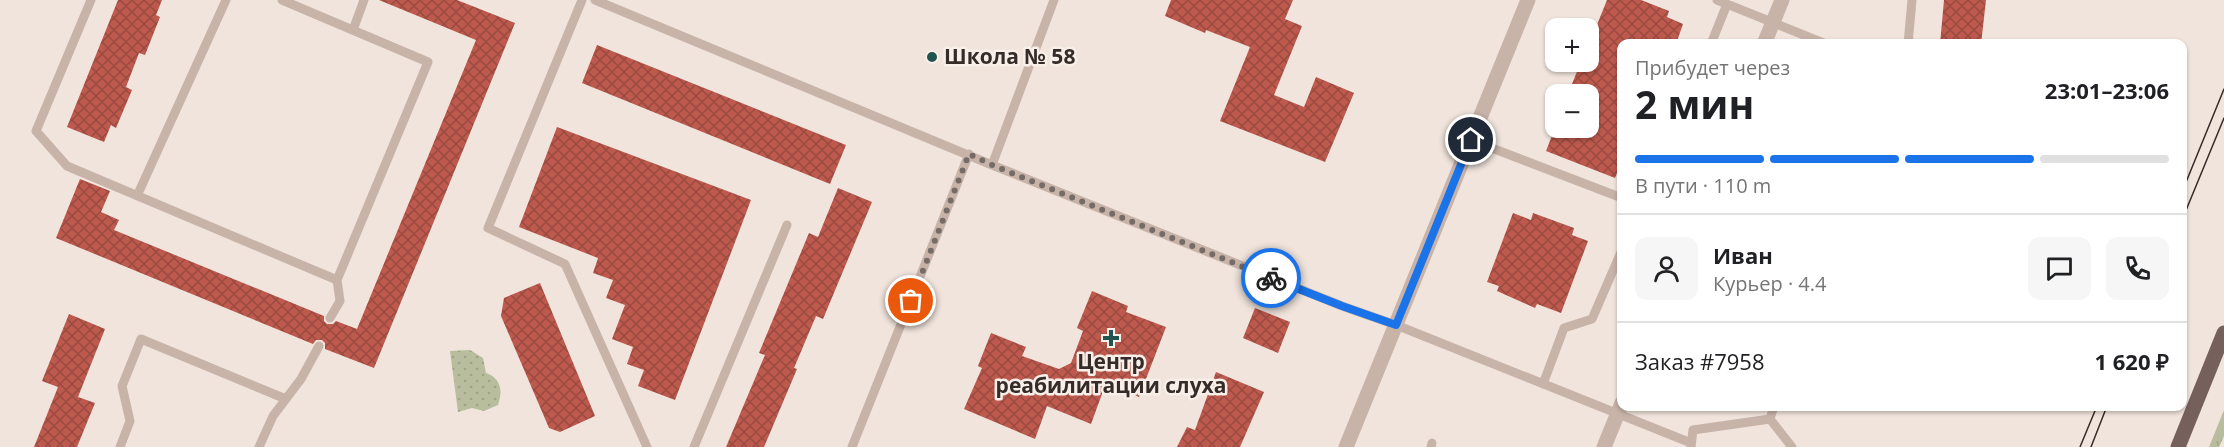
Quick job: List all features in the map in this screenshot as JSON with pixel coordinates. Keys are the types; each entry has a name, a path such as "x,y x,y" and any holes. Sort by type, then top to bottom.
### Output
{"main road":[{"path":"2178,447 2224,333"}],"street":[{"path":"1346,447 1528,0"},
{"path":"1766,39 1782,0"},
{"path":"1604,447 1618,411"}],"lane":[{"path":"91,0 36,131 67,166 337,280"},
{"path":"137,196 226,0"},
{"path":"282,0 428,62 337,280 340,301 330,318"},
{"path":"353,30 364,0"},
{"path":"582,0 488,228 565,264 647,447"},
{"path":"595,0 992,165 1342,306 1396,325 1543,384 1617,408"},
{"path":"992,165 1054,0"},
{"path":"1717,0 1814,39"},
{"path":"1908,39 1912,0"},
{"path":"1713,39 1727,4"},
{"path":"1471,140 1617,196"},
{"path":"852,447 969,154"},
{"path":"694,447 788,225"},
{"path":"1543,384 1564,328 1592,319 1617,262"},
{"path":"120,447 130,422 122,386 141,339 286,399"},
{"path":"259,447 273,416 301,379 320,346"},
{"path":"1623,411 1691,445 1693,430 1770,419"},
{"path":"1770,419 1772,411"},
{"path":"1770,419 1792,447"}],"green space":[{"path":"470,350 483,358 486,373 498,382 500,400 498,405 484,411 472,408 458,412 450,351"},
{"path":"2224,410 2224,436 2219,447 2209,447"}],"building":[{"path":"118,0 162,0 156,15 160,17 145,55 139,53 126,87 132,90 116,128 111,125 104,142 67,127"},
{"path":"379,0 457,0 515,23 374,368 325,349 325,343 322,340 316,340 313,344 56,238 80,179 110,191 101,212 119,220 114,230 324,316 327,324 333,324 336,321 357,329 476,40"},
{"path":"1171,0 1293,0 1285,19 1302,26 1274,95 1304,107 1316,77 1354,93 1325,162 1220,121 1250,47 1206,30 1205,33 1165,16"},
{"path":"1607,0 1641,0 1669,11 1667,17 1683,24 1678,39 1617,39 1617,173 1615,178 1546,151 1551,138 1599,138 1599,84 1572,84 1577,72 1599,72 1599,20"},
{"path":"1944,0 1986,0 1982,39 1940,39"},
{"path":"597,45 846,145 830,184 582,83"},
{"path":"557,127 751,200 675,400 638,386 644,370 627,364 633,347 612,339 625,305 606,298 613,280 593,273 598,258 519,227"},
{"path":"838,188 872,202 823,319 816,316 794,368 797,369 764,447 726,447 765,355 759,353 809,233 818,237"},
{"path":"1513,213 1531,220 1533,213 1574,228 1572,235 1588,241 1561,313 1537,304 1535,308 1497,291 1499,286 1487,282"},
{"path":"540,283 595,416 560,432 549,428 501,316 504,298"},
{"path":"1092,291 1128,306 1126,312 1166,327 1139,397 1106,383 1091,424 1047,406 1035,439 964,409 982,368 978,366 991,333 1026,347 1022,356 1059,369 1071,363 1083,331 1077,328"},
{"path":"1255,308 1290,322 1278,353 1243,338"},
{"path":"69,314 105,329 78,397 95,403 77,447 34,447 58,387 42,381"},
{"path":"1216,372 1264,392 1240,447 1177,447 1187,427 1195,430"}],"tram line":[{"path":"2187,180 2224,89"},
{"path":"2187,208 2224,118"},
{"path":"2080,447 2095,411"},
{"path":"2091,447 2105,411"}],"way so far":[{"path":"911,301 969,154 1271,278"}],"place":[{"name":"Школа № 58","path":"932,57"},
{"name":"Центр реабилитации слуха","path":"1111,338"}],"route":[{"path":"1271,278 1396,325 1471,140"}]}
